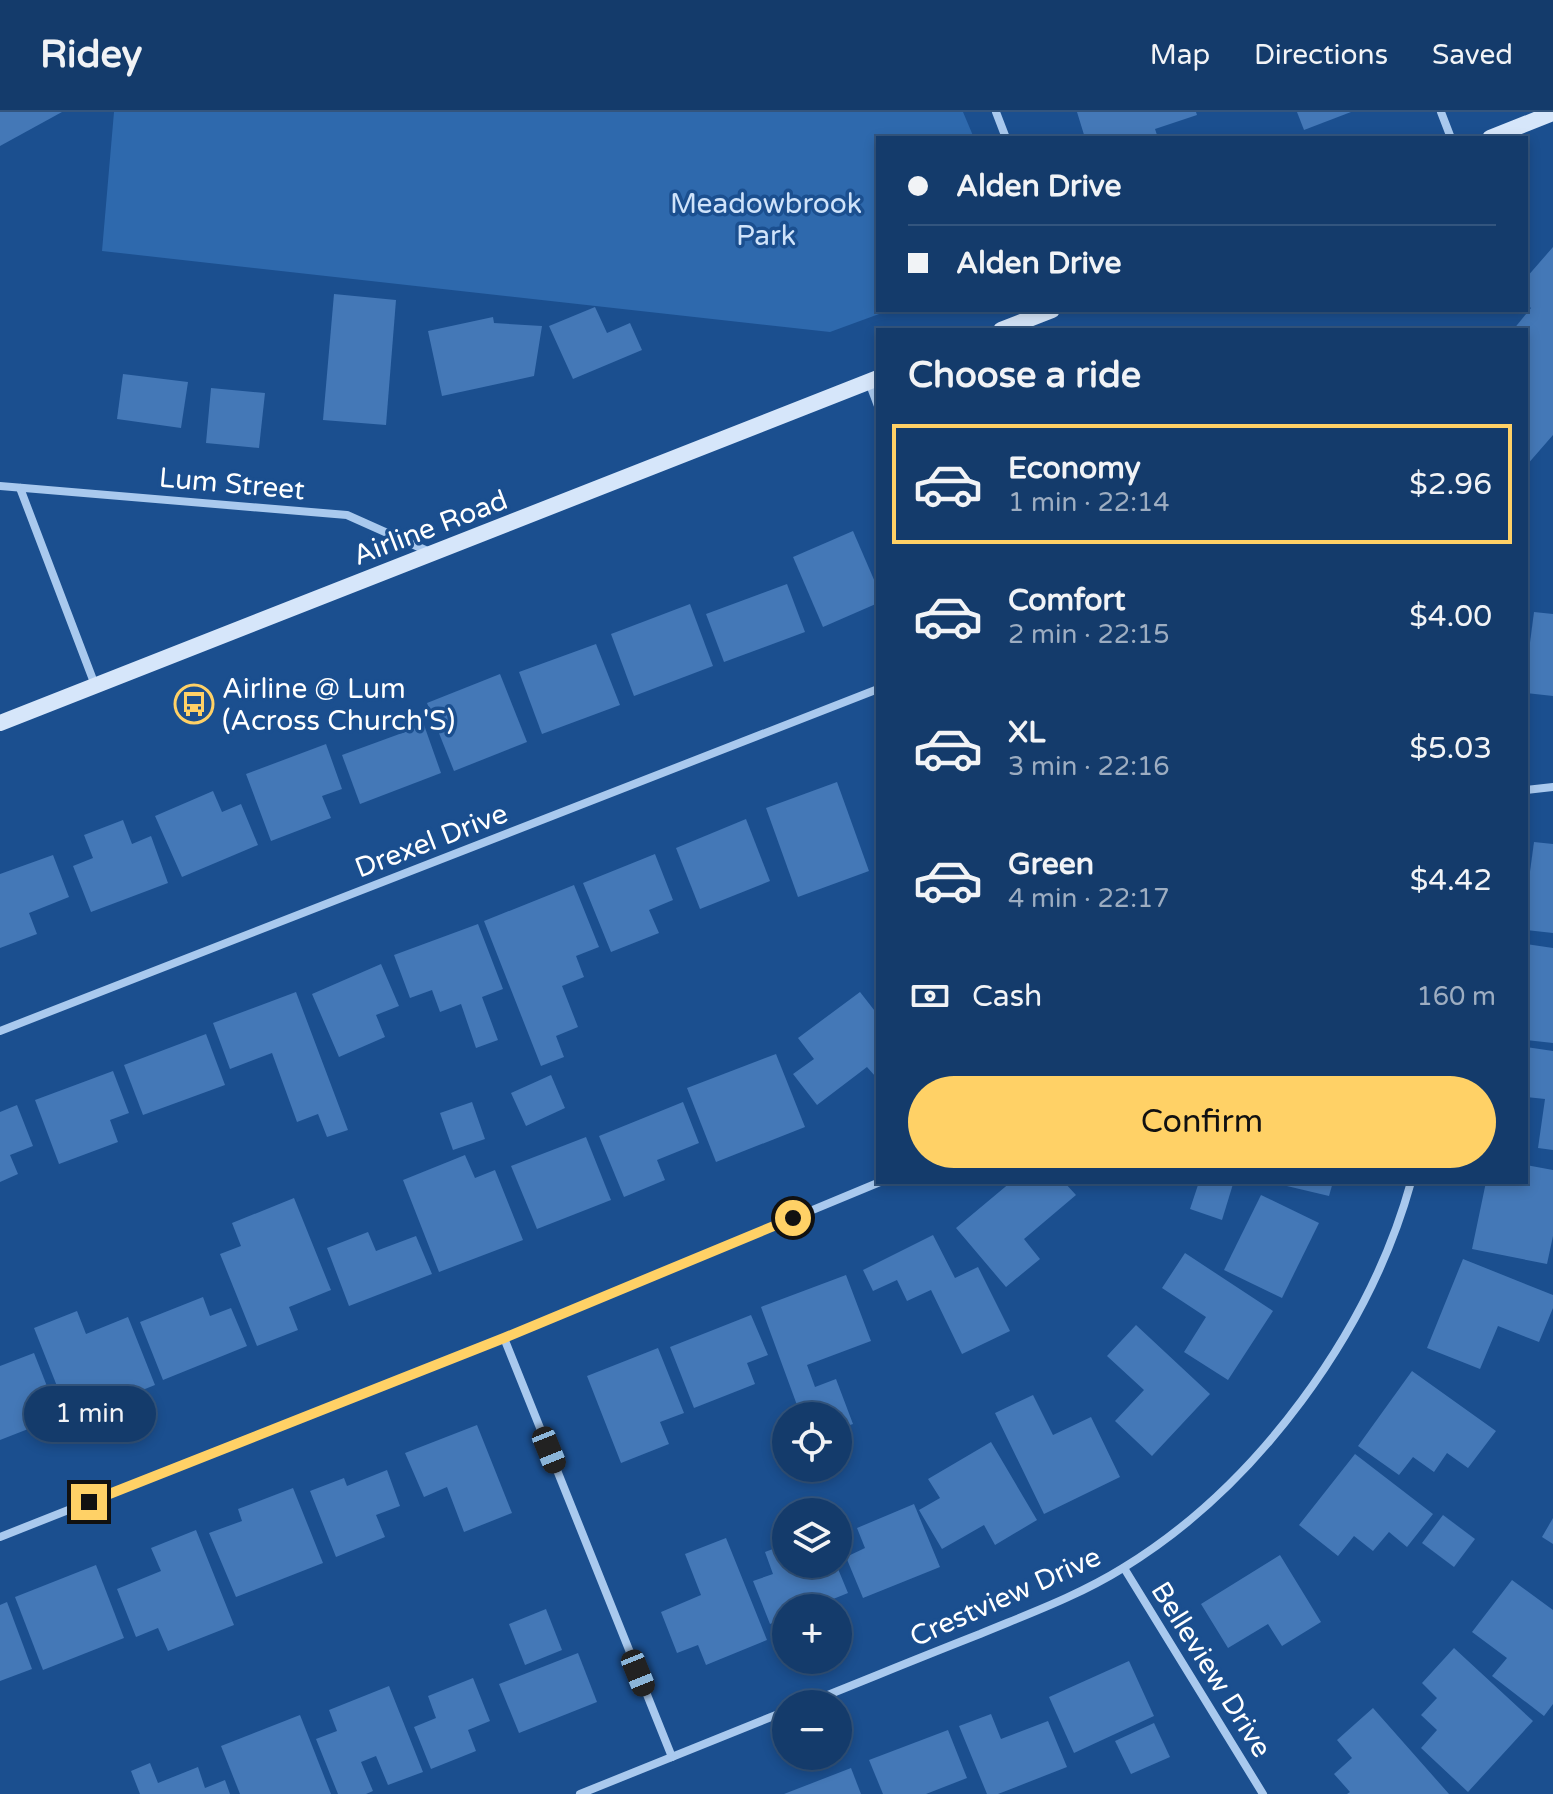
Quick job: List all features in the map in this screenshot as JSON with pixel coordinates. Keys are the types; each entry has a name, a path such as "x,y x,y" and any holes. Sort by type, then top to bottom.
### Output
{"main road":[{"path":"1495,136 1553,113"},
{"path":"1006,328 1047,312"},
{"name":"Airline Road","path":"0,723 873,380"}],"street":[{"path":"996,112 1005,136"},
{"path":"1441,112 1450,136"},
{"name":"Lum Street","path":"0,486 347,515 432,553"},
{"path":"20,488 96,686"},
{"name":"Drexel Drive","path":"0,1031 876,690"},
{"path":"1528,790 1553,787"},
{"path":"0,1537 504,1338 876,1184"},
{"name":"Crestview Drive","path":"840,1690 1060,1602 1124,1568 1179,1528 1224,1488 1291,1415 1341,1345 1377,1275 1410,1184"},
{"path":"504,1338 672,1757"},
{"name":"Belleview Drive","path":"1124,1568 1263,1794"},
{"path":"580,1794 772,1717"}],"green space":[{"name":"Meadowbrook Park","path":"114,112 963,112 973,136 876,136 876,312 885,312 830,332 102,251"}],"building":[{"path":"0,112 62,112 0,146"},
{"path":"1077,112 1196,112 1197,115 1155,129 1157,136 1084,136"},
{"path":"1297,112 1351,112 1304,130"},
{"path":"1553,247 1553,435 1528,464 1528,328 1515,328 1531,308 1528,306 1528,276"},
{"path":"334,294 396,300 386,425 323,420"},
{"path":"595,307 607,333 630,323 642,350 573,379 549,326"},
{"path":"493,317 494,323 542,326 534,376 442,396 428,331"},
{"path":"123,374 188,382 181,428 117,419"},
{"path":"211,388 265,393 259,448 206,443"},
{"path":"853,531 876,584 876,604 823,627 793,557"},
{"path":"787,584 805,632 724,662 706,614"},
{"path":"690,604 713,666 634,696 611,634"},
{"path":"1534,612 1553,614 1553,696 1528,693 1528,658"},
{"path":"596,644 620,705 542,734 519,672"},
{"path":"500,674 527,742 454,771 427,703"},
{"path":"424,725 441,773 360,804 342,755"},
{"path":"326,744 342,789 322,796 331,818 271,841 246,774"},
{"path":"837,782 869,871 798,897 766,808"},
{"path":"213,791 222,812 241,804 258,845 182,877 155,816"},
{"path":"746,819 770,881 700,909 676,848"},
{"path":"123,820 132,844 151,836 168,883 91,912 73,866 93,858 84,835"},
{"path":"1534,842 1553,844 1553,933 1528,930 1528,886"},
{"path":"655,854 673,900 649,910 659,933 611,952 583,883"},
{"path":"53,855 69,897 29,913 37,934 0,948 0,874"},
{"path":"574,885 599,947 576,956 584,977 562,986 578,1027 556,1036 564,1057 541,1066 484,921"},
{"path":"478,924 503,989 482,997 498,1040 476,1048 461,1004 440,1012 432,990 410,998 394,955"},
{"path":"1528,944 1553,948 1553,1043 1528,1040"},
{"path":"381,964 399,1006 376,1015 385,1037 339,1057 312,994"},
{"path":"296,992 348,1130 327,1137 318,1114 297,1122 272,1053 230,1069 213,1023"},
{"path":"860,992 876,1012 876,1075 867,1067 817,1105 793,1074 814,1059 798,1038"},
{"path":"206,1034 225,1085 143,1115 124,1065"},
{"path":"1528,1047 1553,1051 1553,1150 1538,1148 1545,1099 1528,1097"},
{"path":"776,1054 805,1127 716,1162 687,1088"},
{"path":"113,1071 129,1113 110,1120 118,1142 59,1164 35,1100"},
{"path":"551,1075 565,1108 526,1126 511,1093"},
{"path":"472,1102 485,1139 453,1150 440,1113"},
{"path":"683,1102 699,1143 657,1160 665,1180 624,1197 599,1136"},
{"path":"17,1105 33,1146 10,1155 18,1174 0,1182 0,1112"},
{"path":"586,1137 611,1200 537,1229 511,1166"},
{"path":"465,1155 475,1178 495,1170 523,1240 439,1272 403,1180"},
{"path":"1528,1165 1553,1170 1553,1236 1547,1264 1472,1249 1486,1184 1528,1184"},
{"path":"1009,1184 1066,1184 1076,1195 1024,1239 1040,1259 1006,1287 956,1228"},
{"path":"1198,1184 1233,1184 1222,1220 1190,1209"},
{"path":"1278,1184 1332,1184 1329,1196"},
{"path":"1261,1195 1319,1223 1282,1298 1224,1270"},
{"path":"294,1198 331,1290 289,1307 298,1330 257,1346 220,1254 241,1246 232,1223"},
{"path":"368,1232 376,1251 416,1236 432,1274 349,1306 327,1248"},
{"path":"933,1235 955,1278 978,1267 1010,1331 962,1354 931,1290 907,1301 897,1280 873,1291 863,1270"},
{"path":"1185,1253 1273,1311 1228,1380 1184,1352 1206,1317 1162,1288"},
{"path":"1463,1259 1553,1295 1553,1308 1539,1342 1498,1326 1480,1369 1427,1348"},
{"path":"846,1275 871,1341 807,1365 815,1387 836,1379 845,1402 796,1402 761,1307"},
{"path":"203,1297 210,1316 231,1308 247,1346 163,1380 140,1322"},
{"path":"77,1311 86,1334 128,1317 155,1385 70,1419 34,1328"},
{"path":"751,1315 768,1355 747,1363 755,1384 694,1408 670,1347"},
{"path":"1136,1325 1210,1394 1152,1456 1115,1421 1144,1390 1107,1356"},
{"path":"658,1348 684,1413 660,1422 669,1444 621,1463 587,1376"},
{"path":"34,1353 59,1417 0,1440 0,1366"},
{"path":"1412,1371 1496,1431 1468,1468 1447,1453 1434,1472 1413,1457 1399,1475 1358,1446"},
{"path":"1033,1395 1053,1435 1091,1417 1120,1477 1044,1514 995,1413"},
{"path":"477,1425 512,1513 464,1532 447,1487 424,1497 405,1453"},
{"path":"991,1442 1037,1520 995,1545 984,1525 942,1549 919,1510 940,1498 928,1479"},
{"path":"1355,1454 1433,1514 1407,1547 1389,1532 1373,1551 1354,1536 1338,1556 1299,1525"},
{"path":"387,1470 400,1506 376,1515 385,1537 336,1557 310,1491 344,1478 347,1486"},
{"path":"293,1488 323,1563 236,1597 209,1533 242,1521 238,1509"},
{"path":"914,1504 940,1567 863,1598 852,1571 852,1554 865,1548 857,1528"},
{"path":"1443,1515 1475,1539 1454,1567 1422,1543"},
{"path":"1553,1518 1553,1544 1542,1537"},
{"path":"196,1530 234,1625 168,1651 158,1628 136,1637 117,1589 161,1571 151,1548"},
{"path":"726,1538 767,1640 706,1665 698,1645 677,1653 661,1612 701,1595 685,1554"},
{"path":"772,1549 772,1571 765,1552"},
{"path":"1280,1555 1321,1622 1282,1646 1268,1624 1228,1648 1201,1604"},
{"path":"96,1565 124,1638 43,1670 15,1597"},
{"path":"772,1574 772,1578 842,1578 848,1593 772,1594 770,1624 753,1581"},
{"path":"1512,1580 1553,1610 1553,1704 1544,1716 1492,1676 1507,1658 1472,1632"},
{"path":"7,1602 32,1669 0,1681 0,1605"},
{"path":"546,1609 562,1650 525,1665 509,1624"},
{"path":"1454,1648 1533,1721 1468,1792 1421,1748 1437,1730 1421,1715 1437,1698 1422,1683"},
{"path":"578,1653 597,1702 519,1733 499,1684"},
{"path":"1129,1661 1154,1716 1074,1753 1049,1697"},
{"path":"473,1678 490,1721 468,1730 476,1751 431,1769 414,1727 436,1718 428,1696"},
{"path":"389,1686 423,1772 388,1785 376,1756 361,1762 373,1791 338,1794 316,1739 337,1731 329,1710"},
{"path":"1373,1708 1449,1794 1347,1794 1350,1792 1334,1774 1352,1758 1337,1740"},
{"path":"991,1714 1001,1739 1048,1721 1067,1767 998,1794 987,1794 959,1726"},
{"path":"300,1715 331,1794 240,1794 221,1746"},
{"path":"1154,1723 1170,1757 1131,1774 1115,1741"},
{"path":"948,1730 967,1778 926,1794 883,1794 869,1760"},
{"path":"150,1763 158,1783 198,1767 205,1788 225,1780 230,1794 140,1794 131,1771"},
{"path":"852,1770 861,1794 784,1794"}],"place":[{"name":"Airline @ Lum (Across Church'S)","path":"194,704"}],"route":[{"path":"89,1502 504,1338 793,1218"}]}
